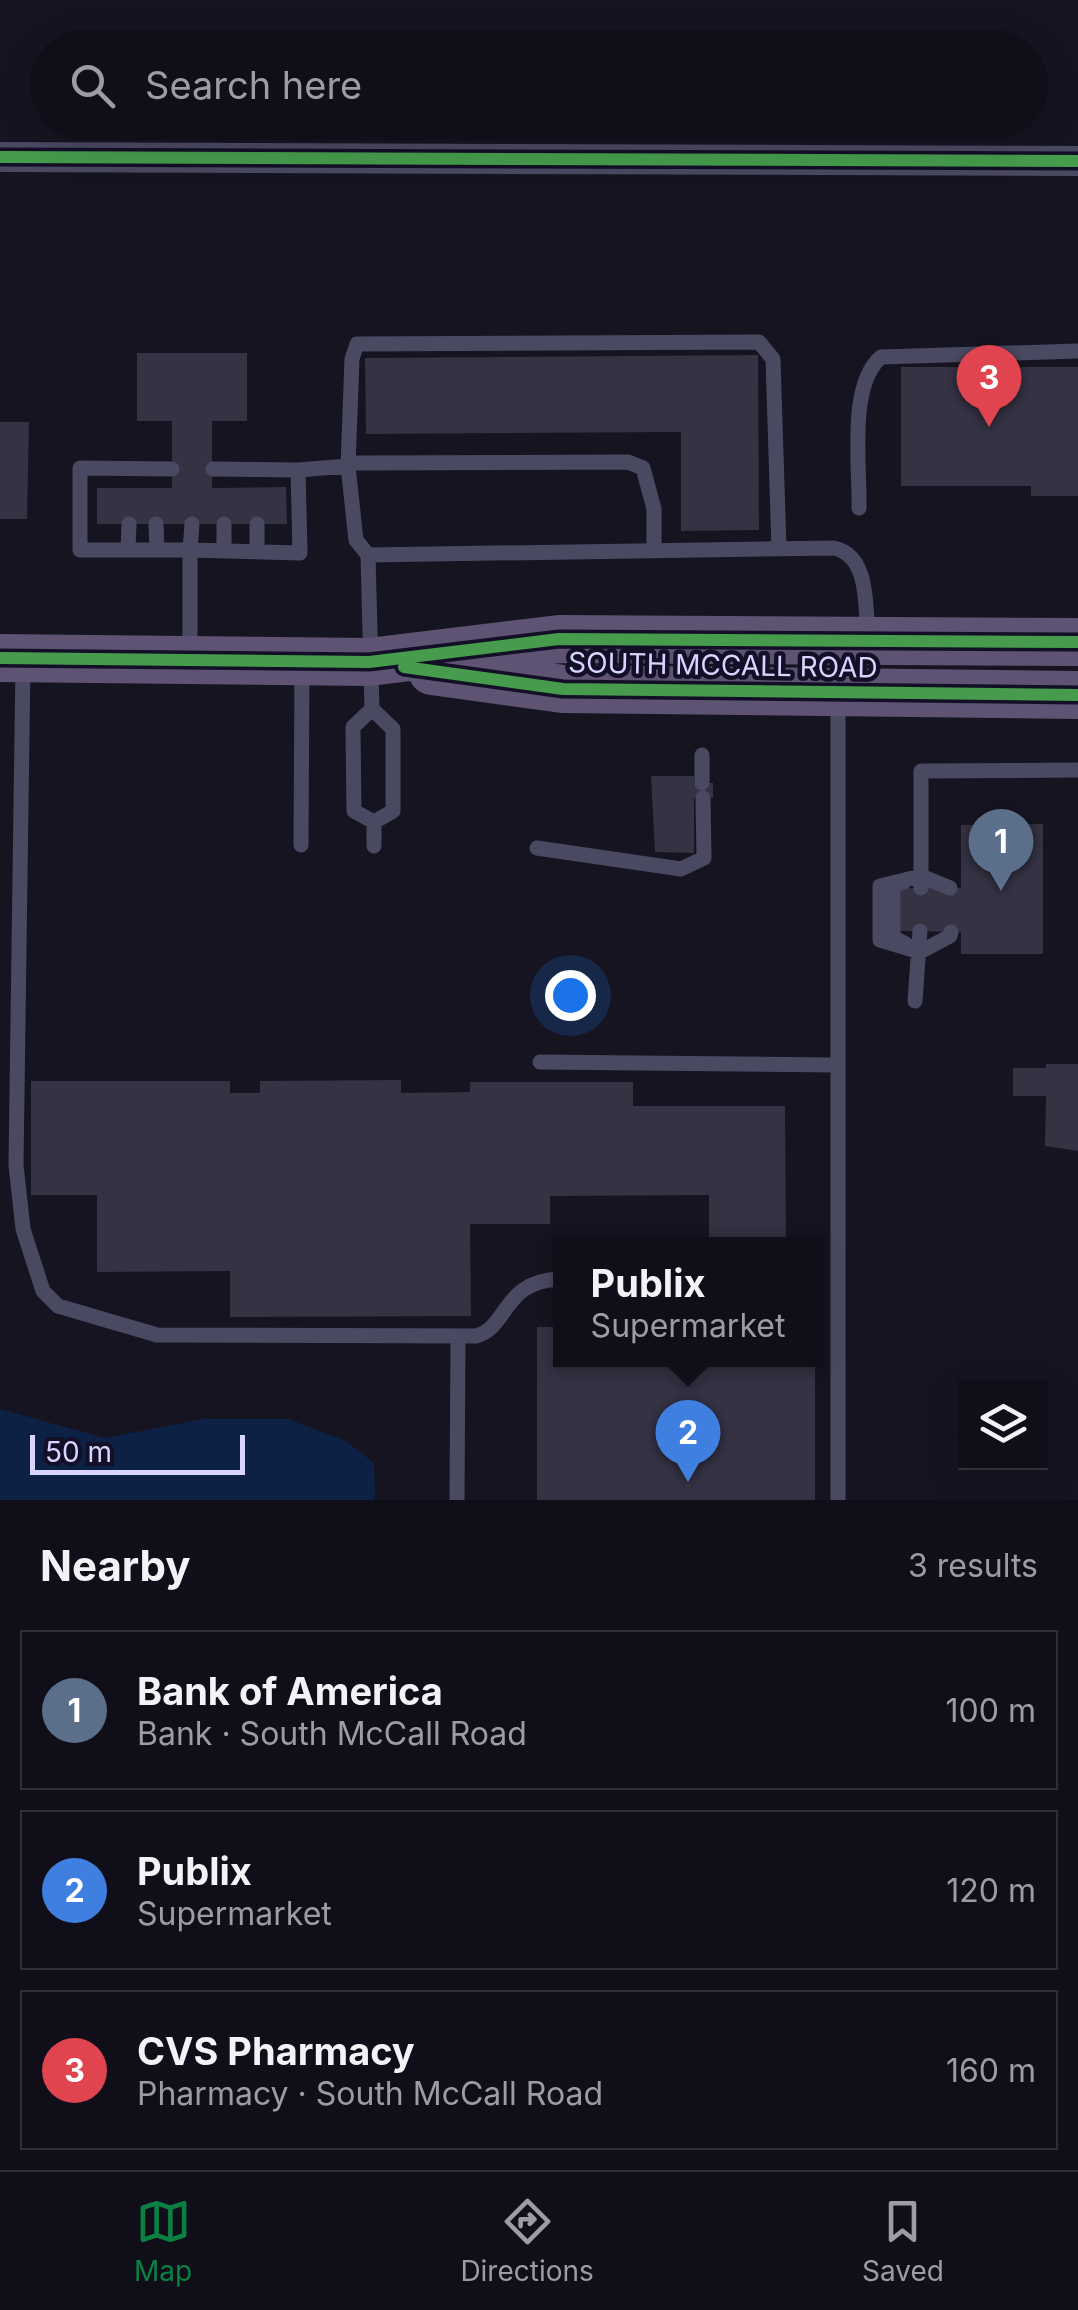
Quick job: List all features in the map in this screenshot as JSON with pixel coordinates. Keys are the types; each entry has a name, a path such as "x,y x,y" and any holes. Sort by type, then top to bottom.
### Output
{"main road":[{"name":"SOUTH MCCALL ROAD","path":"12,658 369,662 558,639 1078,642"},
{"name":"SOUTH MCCALL ROAD","path":"369,662 563,689 1078,695"}],"street":[{"path":"0,157 1078,161"}],"lane":[{"path":"374,822 393,811 393,729 372,709 368,555 356,540 348,466 352,359 356,344 758,342 774,359 779,548"},
{"path":"859,508 860,387 869,367 880,357 1078,352"},
{"path":"223,487 218,469 298,470 354,463 628,462 643,468 654,509 654,548"},
{"path":"172,469 80,468 80,550 300,553 298,470"},
{"path":"127,469 127,488"},
{"path":"154,469 155,488"},
{"path":"255,470 255,487"},
{"path":"128,524 128,550"},
{"path":"156,524 157,550"},
{"path":"190,660 192,524"},
{"path":"224,524 224,551"},
{"path":"256,524 256,552"},
{"path":"368,555 654,548 846,551 860,568 869,641"},
{"path":"12,658 16,1164 24,1229 43,1291 58,1306 158,1334 458,1336 483,1334 517,1292 553,1279"},
{"path":"301,845 302,662"},
{"path":"838,692 838,1500"},
{"path":"372,709 353,726 353,797 354,810 374,822"},
{"path":"537,848 681,869 704,858 702,755"},
{"path":"920,952 880,940 880,886 927,886 921,771 1078,770"},
{"path":"374,822 374,846"},
{"path":"915,1001 920,952 929,931 920,952"},
{"path":"540,1062 838,1066"},
{"path":"457,1500 458,1336"}],"water":[{"path":"0,1409 105,1438 203,1419 288,1419 346,1441 374,1463 375,1500 0,1500"}],"building":[{"path":"137,353 247,353 247,421 212,421 212,488 286,487 287,524 97,524 97,488 172,488 172,421 137,421"},
{"path":"758,355 759,530 681,531 681,432 366,434 365,358"},
{"path":"901,367 1078,367 1078,496 1031,496 1031,486 901,486"},
{"path":"0,422 29,422 27,519 0,519"},
{"path":"651,776 694,776 694,783 713,783 713,798 694,798 694,853 655,852"},
{"path":"1043,824 1043,954 961,954 961,932 894,931 895,888 961,888 961,825"},
{"path":"1046,1064 1078,1064 1078,1151 1045,1146 1046,1096 1013,1096 1013,1068 1046,1068"},
{"path":"401,1080 401,1093 470,1092 470,1082 633,1082 633,1106 785,1106 786,1237 709,1237 709,1195 550,1196 550,1224 470,1224 471,1316 230,1317 230,1271 97,1272 97,1195 31,1195 31,1081 230,1081 230,1093 260,1093 260,1081"},
{"path":"537,1327 553,1327 553,1367 815,1367 815,1500 537,1500"}],"cycle path":[{"path":"0,157 1078,161"},
{"path":"0,658 369,662 559,639 1078,642"},
{"path":"404,667 563,689 1078,695"}],"place":[{"name":"CVS Pharmacy","path":"989,427"},
{"name":"Bank of America","path":"1001,891"},
{"name":"Publix","path":"688,1482"}]}
